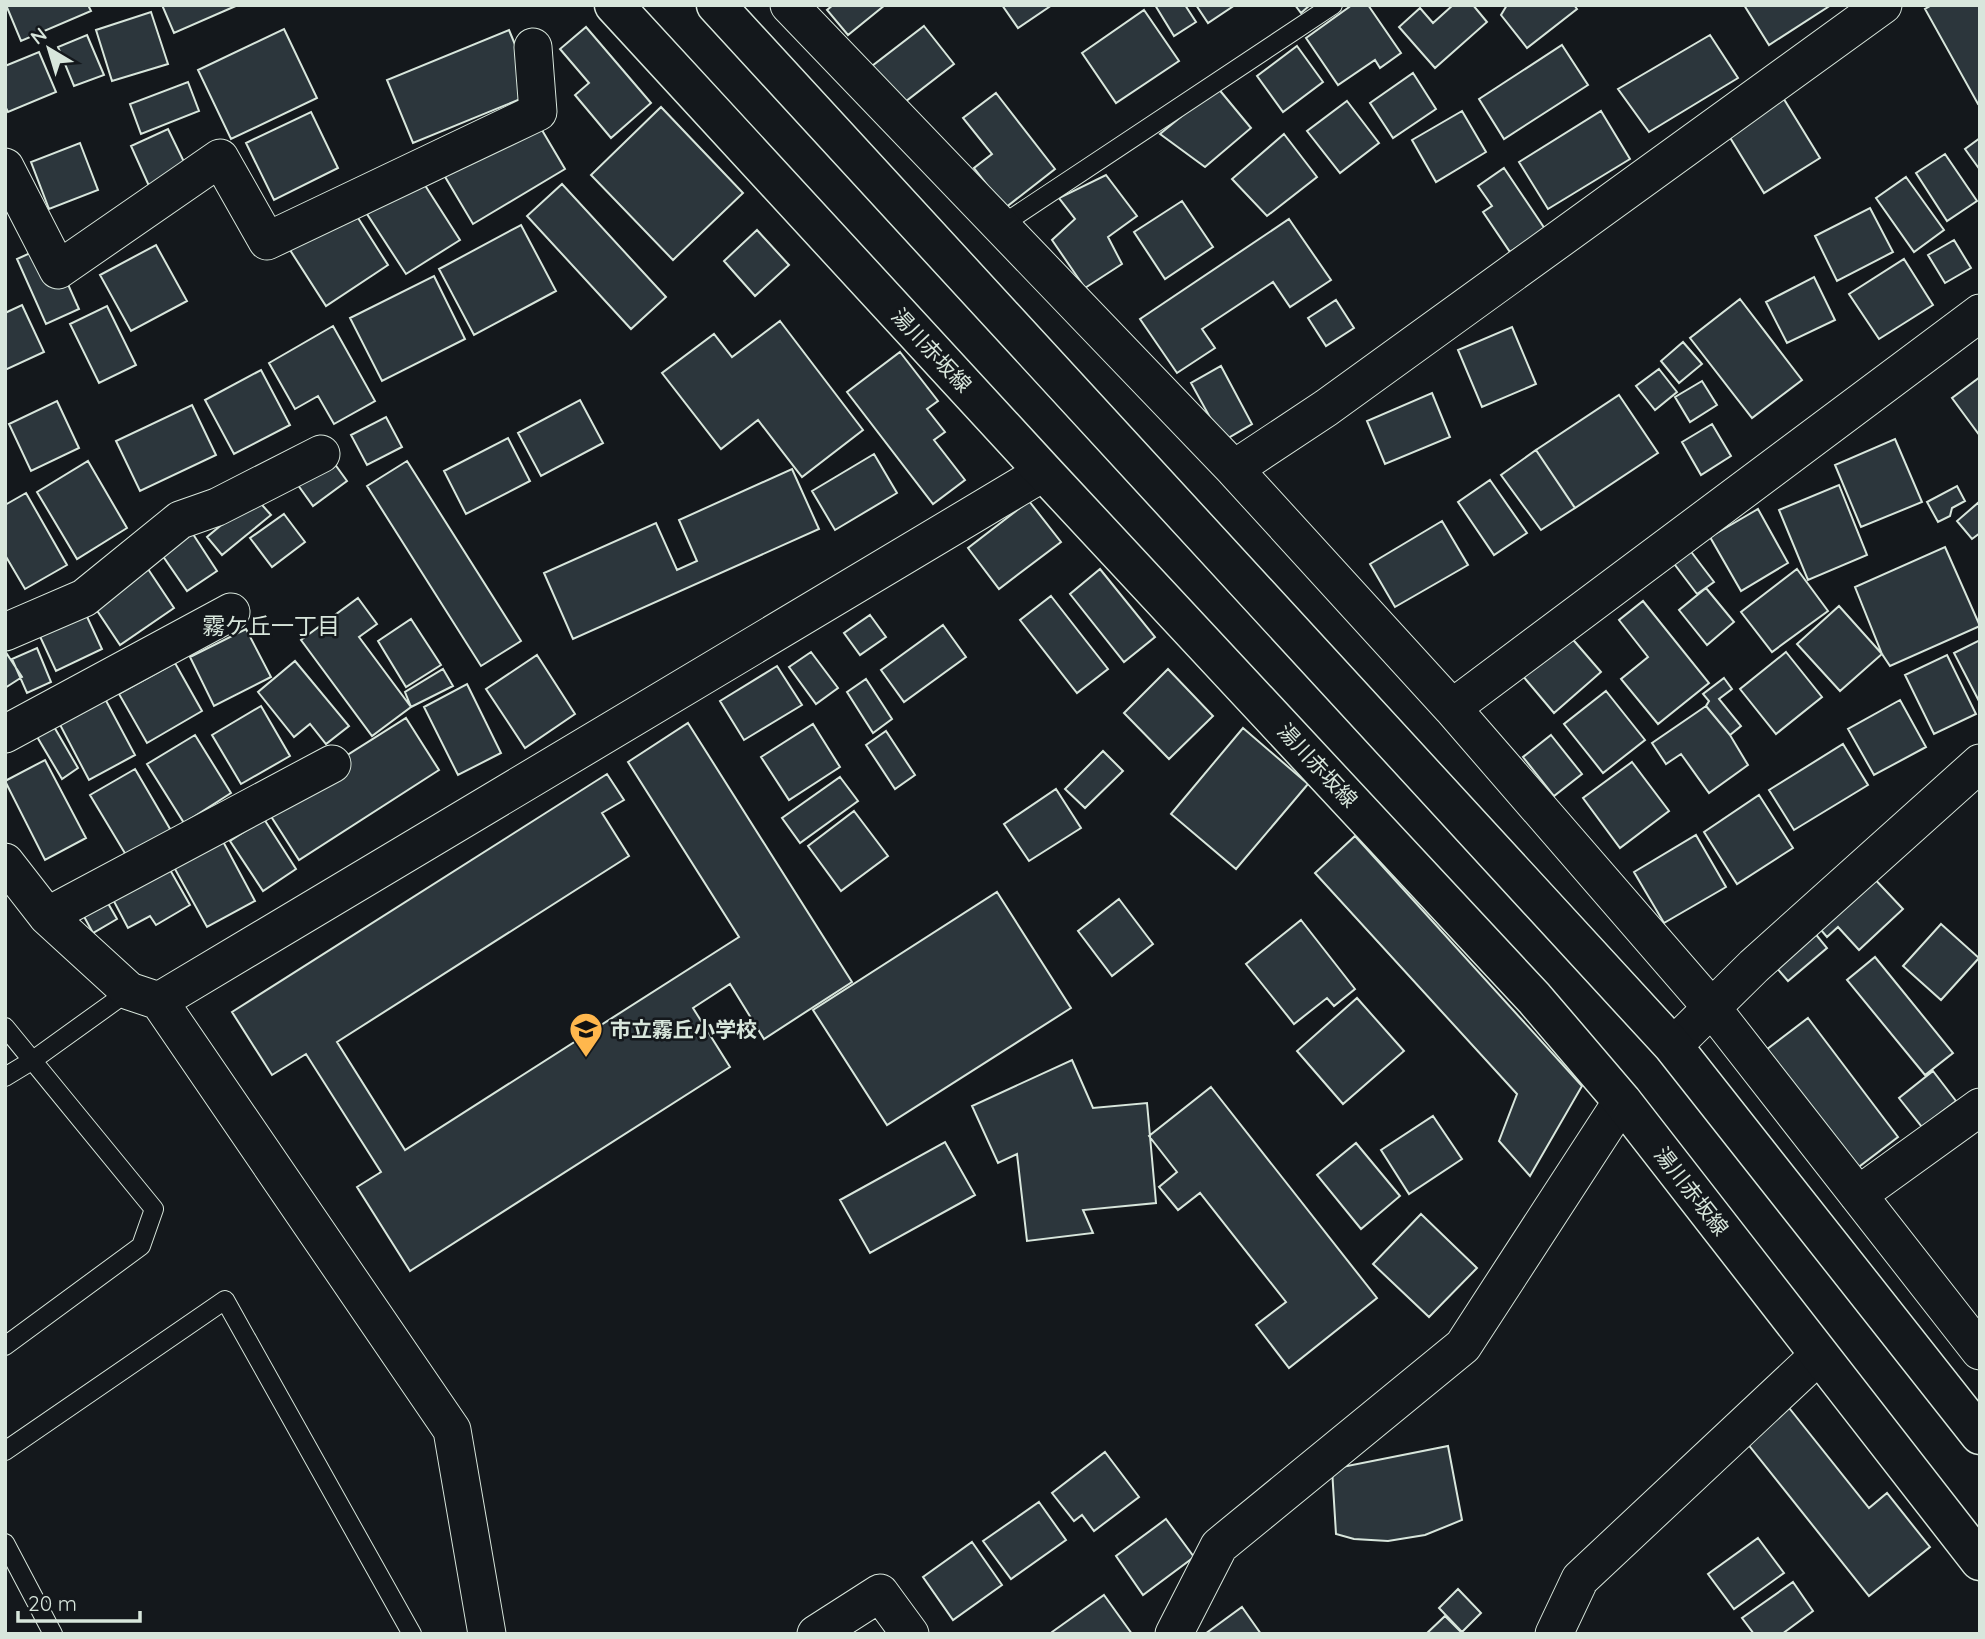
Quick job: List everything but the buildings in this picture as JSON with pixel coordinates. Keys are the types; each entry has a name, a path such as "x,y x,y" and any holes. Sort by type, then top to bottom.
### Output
{"main road":[{"name":"湯川赤坂線","path":"614,5 1534,998 1622,1101 1980,1561"},
{"path":"716,5 1673,1046 1980,1435"}],"street":[{"path":"789,5 1234,469 1452,708 1712,1008 1980,1351"},
{"path":"1234,469 1326,408 1883,5"},
{"path":"5,167 58,270 220,158 267,241 538,113 533,47"},
{"path":"1452,708 1980,313"},
{"path":"5,632 84,598 180,520 217,507 321,454"},
{"path":"144,996 1044,472"},
{"path":"5,734 231,612"},
{"path":"1673,1046 1754,966 1980,763"},
{"path":"47,916 332,764"},
{"path":"5,862 47,916 144,996 452,1430 487,1634"},
{"path":"1174,1634 1219,1546 1463,1346 1622,1101"},
{"path":"1858,1195 1980,1107"},
{"path":"1554,1634 1580,1579 1819,1355"},
{"path":"816,1634 880,1592 910,1634"}],"lane":[{"path":"1000,226 1333,5"},
{"path":"5,1077 144,996"},
{"path":"5,1027 155,1209 141,1246 5,1346"},
{"path":"5,1451 226,1300 412,1634"},
{"path":"5,1543 52,1634"}],"place":[{"name":"市立霧丘小学校","path":"586,1059"}],"district":[{"name":"霧ケ丘一丁目","path":"271,625"}]}
